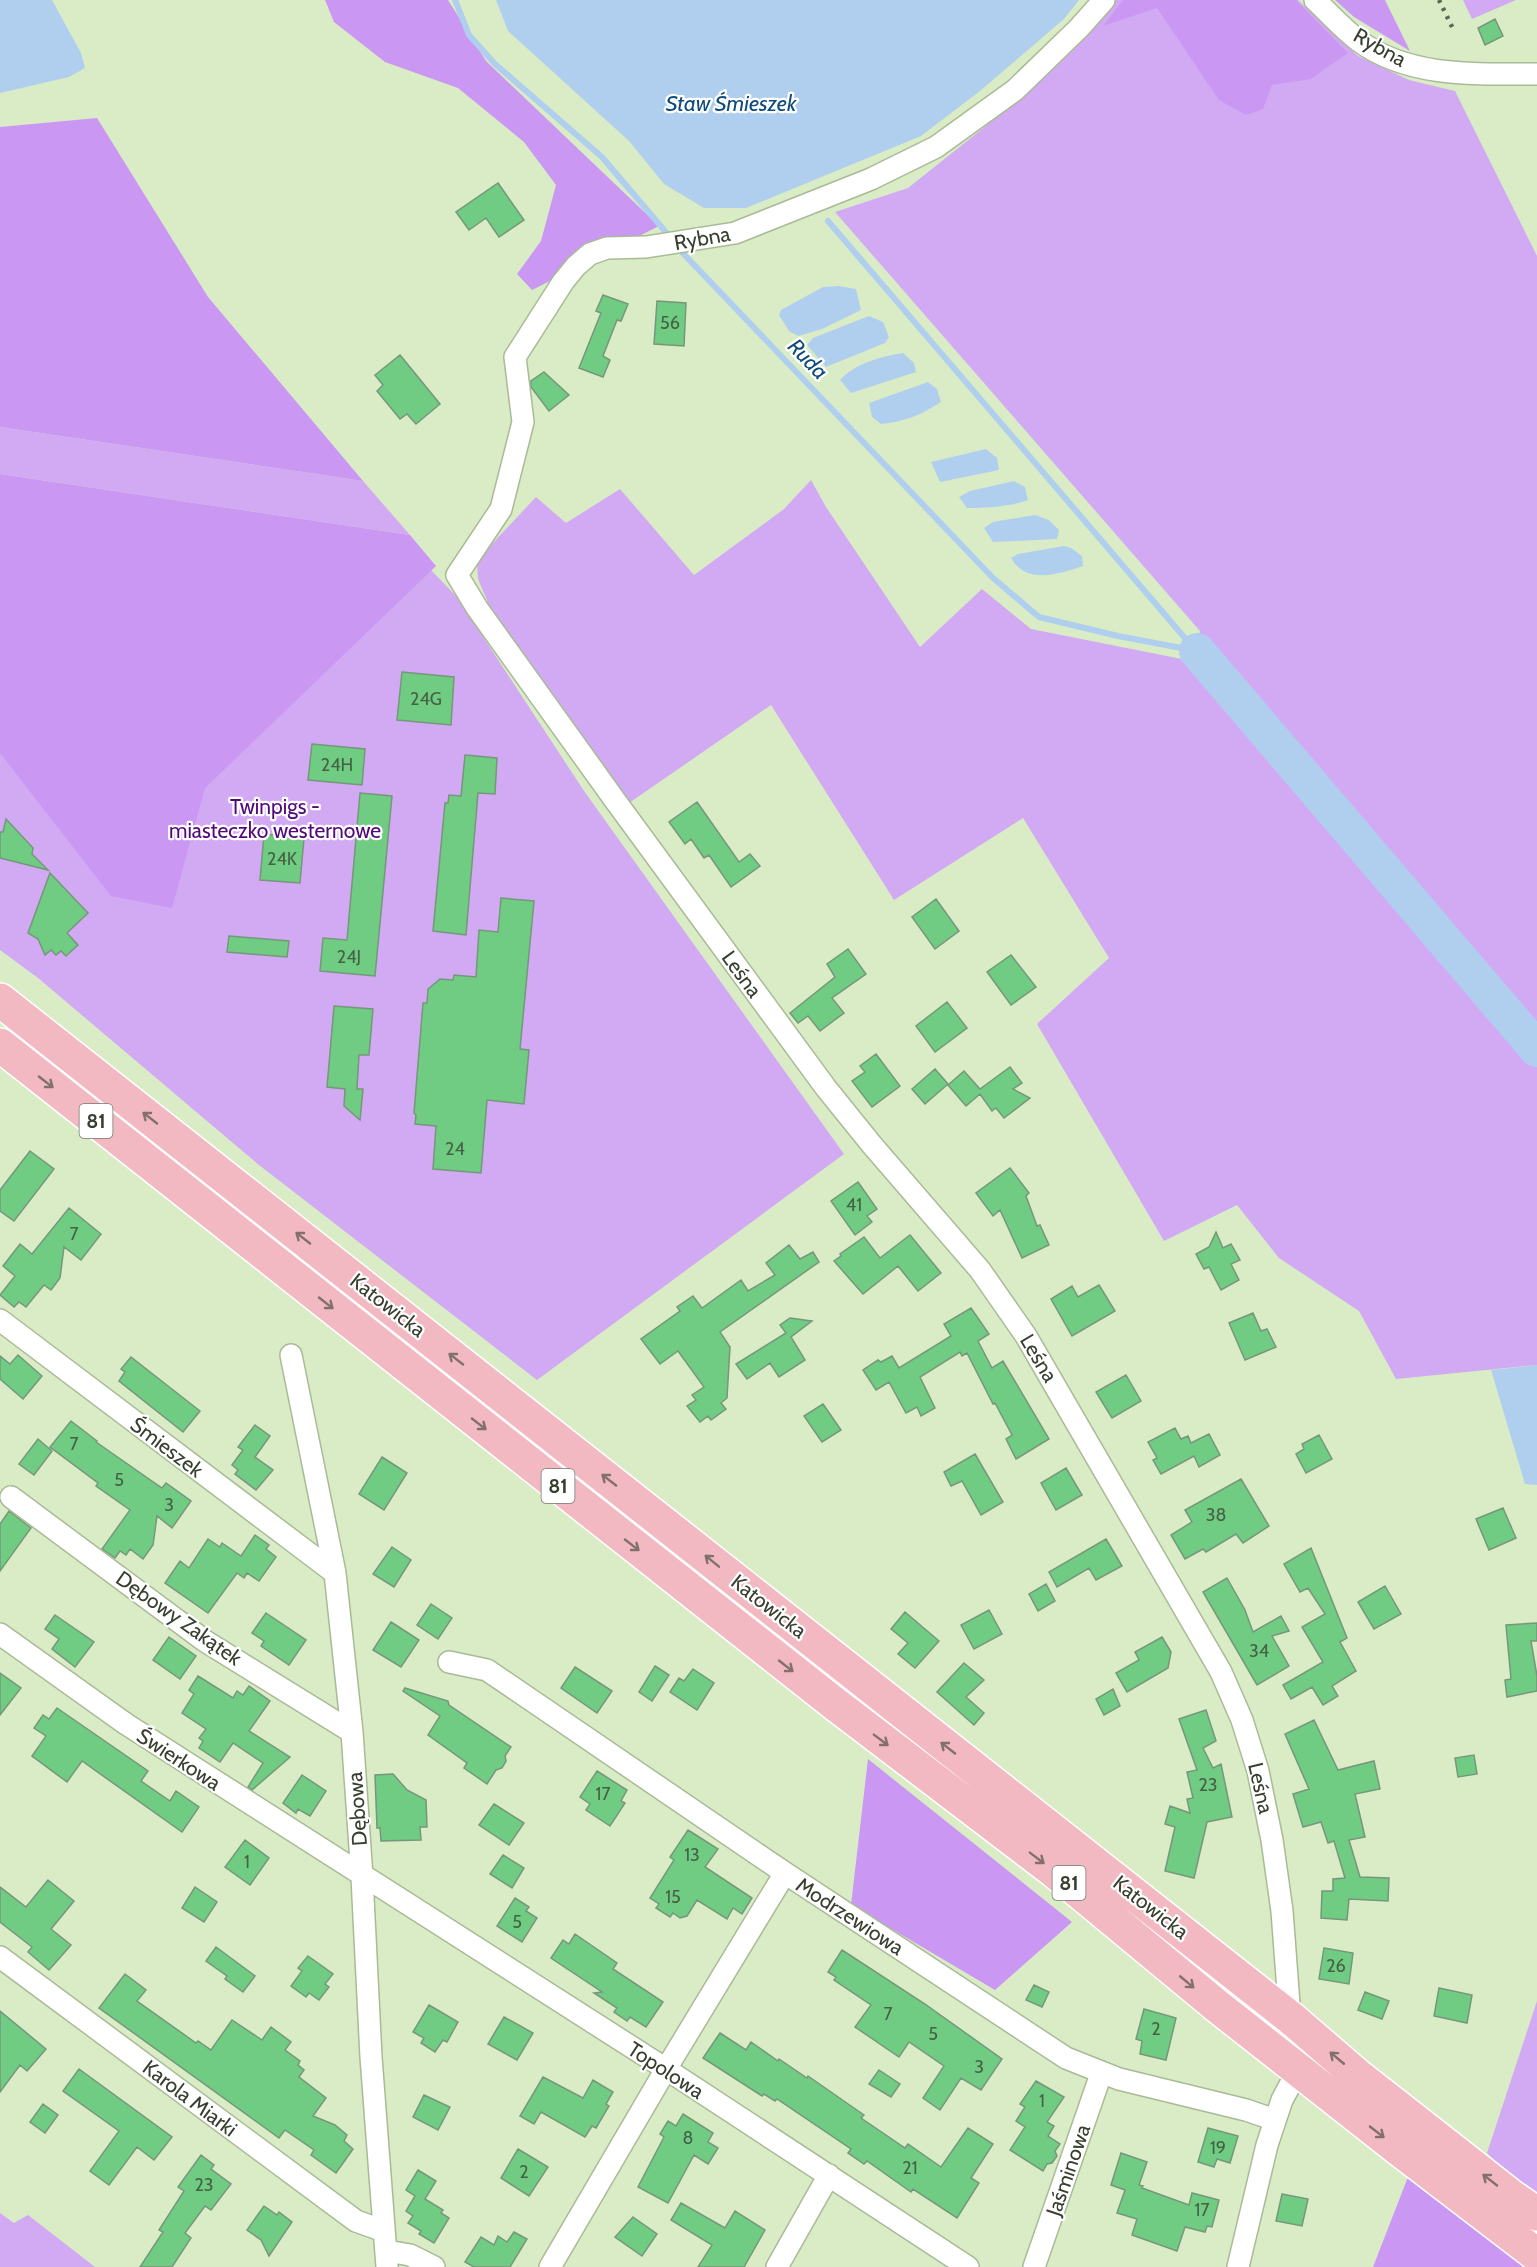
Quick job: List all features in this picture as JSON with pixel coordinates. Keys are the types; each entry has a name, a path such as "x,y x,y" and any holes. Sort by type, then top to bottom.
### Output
{"main road":[{"name":"Katowicka","path":"0,1000 1292,2019 1358,2076 1510,2196 1537,2214"},
{"name":"Katowicka","path":"0,1045 825,1697 1054,1871 1217,2006 1537,2255"}],"street":[{"name":"Rybna","path":"457,574 501,509 524,422 515,357 576,266 590,254 607,248 646,247 735,233 871,179 936,147 1015,90 1079,28 1104,0"},
{"name":"Rybna","path":"1315,0 1360,41 1404,64 1456,72 1537,74"},
{"name":"Leśna","path":"457,574 477,608 826,1088 980,1270 1026,1336 1215,1661 1242,1720 1264,1799 1282,1911 1298,2070"},
{"name":"Śmieszek","path":"2,1325 335,1573"},
{"name":"Dębowa","path":"291,1355 335,1573 352,1732 362,1876 370,2057 386,2250"},
{"name":"Dębowy Zakątek","path":"11,1497 205,1641 352,1732"},
{"name":"Świerkowa","path":"0,1635 126,1725 362,1876"},
{"name":"Modrzewiowa","path":"449,1662 487,1670 785,1873 1066,2058 1101,2074 1246,2110 1275,2120"},
{"path":"550,2267 666,2069 785,1873"},
{"name":"Topolowa","path":"362,1876 666,2069 968,2267"},
{"name":"Karola Miarki","path":"0,1957 356,2221 386,2250 410,2255 434,2267"},
{"path":"1238,2267 1256,2186 1275,2120 1282,2100 1298,2070"},
{"name":"Jaśminowa","path":"1034,2267 1101,2074"},
{"path":"777,2267 829,2175"}],"green space":[{"path":"1111,0 1298,0 1358,56 1409,80 1455,91 1537,256 1537,1365 1396,1379 1359,1311 1279,1258 1237,1205 1164,1241 1037,1024 1109,958 1023,818 894,900 771,705 629,803 494,617 478,579 477,560 536,497 566,523 620,489 694,575 784,509 811,480 826,507 920,647 982,589 1031,629 1192,661 1200,631 835,212 908,188 1011,106"},
{"path":"1463,0 1516,0 1472,19"},
{"path":"0,427 363,481 410,535 0,474"},
{"name":"Twinpigs - miasteczko westernowe","path":"0,488 403,541 457,597 584,791 844,1154 537,1380 259,1165 38,978 0,950"},
{"path":"1537,2001 1537,2195 1512,2178 1487,2153"},
{"path":"0,2213 14,2223 28,2215 95,2267 0,2267"}],"shaded area":[{"path":"325,0 448,0 486,61 659,226 532,290 517,274 541,241 556,185 524,142 458,88 385,62 334,22"},
{"path":"1123,0 1296,0 1348,53 1311,79 1272,85 1263,109 1246,115 1219,100 1157,8 1103,26"},
{"path":"1335,0 1385,0 1410,51 1354,17"},
{"path":"97,118 208,297 363,481 0,427 0,127"},
{"path":"0,474 410,535 436,566 205,788 172,908 111,896 0,753"},
{"path":"868,1759 1072,1922 995,1990 851,1905"},
{"path":"1408,2177 1528,2267 1373,2267"}],"water":[{"path":"0,0 52,0 81,53 85,68 69,77 0,93"},
{"name":"Staw Śmieszek","path":"496,0 1079,0 1064,19 980,91 921,136 746,208 704,208 664,184 629,141 508,31"},
{"path":"839,286 856,289 861,310 822,329 798,336 789,331 779,315 781,310 823,287"},
{"path":"869,316 883,322 889,337 885,343 826,367 807,345 813,338"},
{"path":"903,353 914,363 916,372 851,393 840,380 861,365"},
{"path":"928,382 937,389 941,402 919,414 897,422 881,424 872,417 869,403"},
{"path":"986,449 997,458 999,470 940,482 931,462"},
{"path":"1014,481 1025,487 1028,500 998,507 967,508 959,497 970,491"},
{"path":"1035,515 1049,520 1059,530 1057,539 993,542 984,528 993,522"},
{"path":"1064,546 1082,556 1083,566 1054,574 1034,575 1025,572 1011,558 1018,554"},
{"path":"1537,1365 1537,1485 1525,1484 1491,1370"}],"building":[{"path":"1495,19 1503,36 1485,45 1478,28"},
{"path":"498,183 524,220 499,237 486,218 469,230 456,212"},
{"path":"603,295 628,304 621,321 617,320 603,356 610,360 603,377 579,368 601,313 596,311"},
{"path":"657,301 686,303 684,346 654,344"},
{"path":"400,355 440,404 416,424 407,414 400,419 377,391 383,385 375,375"},
{"path":"544,372 569,395 549,411 531,387 531,381"},
{"path":"402,672 454,677 451,725 397,720"},
{"path":"312,744 365,749 362,785 308,780"},
{"path":"465,755 497,758 495,794 478,793 466,935 433,931 445,803 448,803 449,795 461,796"},
{"path":"360,793 392,796 375,976 320,971 323,938 347,940"},
{"path":"697,802 739,862 750,854 760,866 731,887 709,855 704,858 691,839 685,844 669,822"},
{"path":"6,819 33,848 32,854 48,870 0,858 0,832 3,832"},
{"path":"264,834 304,838 300,883 260,880"},
{"path":"50,873 88,913 67,933 78,945 66,956 61,951 56,955 51,950 45,955 38,939 28,933"},
{"path":"501,898 534,901 520,1049 529,1050 524,1104 487,1100 481,1173 433,1169 436,1126 415,1124 416,1115 414,1113 423,1003 427,1003 428,989 440,979 453,980 454,975 476,977 479,930 498,932"},
{"path":"936,899 959,931 935,949 912,917"},
{"path":"229,936 289,941 287,957 227,952"},
{"path":"848,949 866,974 832,998 844,1013 820,1031 808,1016 798,1023 790,1013 835,977 827,964"},
{"path":"1011,955 1036,987 1011,1005 987,972"},
{"path":"947,1002 967,1028 935,1052 916,1026"},
{"path":"334,1006 373,1009 369,1055 359,1055 357,1089 363,1089 360,1120 344,1106 345,1089 327,1087"},
{"path":"876,1054 900,1086 872,1107 852,1081 865,1072 860,1066"},
{"path":"1010,1067 1022,1083 1013,1089 1030,1098 1004,1118 996,1108 992,1111 980,1094 966,1106 948,1085 964,1071 980,1089"},
{"path":"935,1069 948,1084 925,1104 912,1089"},
{"path":"30,1151 54,1169 14,1221 0,1211 0,1190"},
{"path":"1010,1168 1029,1193 1026,1196 1037,1226 1040,1225 1049,1245 1022,1258 1000,1210 993,1216 976,1193"},
{"path":"858,1182 877,1209 867,1216 872,1222 855,1235 831,1201"},
{"path":"69,1208 101,1234 81,1260 64,1247 60,1278 51,1290 44,1285 26,1307 19,1302 14,1307 0,1295 15,1276 3,1266 20,1244 32,1254"},
{"path":"1216,1232 1223,1248 1231,1244 1240,1260 1231,1264 1239,1280 1221,1290 1209,1267 1204,1269 1196,1254 1209,1247"},
{"path":"910,1235 941,1273 918,1291 898,1266 863,1294 834,1261 864,1237 880,1258"},
{"path":"789,1245 800,1259 813,1252 819,1262 720,1332 730,1347 727,1398 721,1403 726,1409 711,1420 708,1416 700,1422 687,1406 696,1400 692,1395 704,1387 678,1351 660,1364 641,1339 680,1311 677,1307 693,1296 702,1308 741,1280 748,1291 775,1275 766,1263"},
{"path":"1099,1285 1115,1311 1072,1336 1051,1299 1072,1286 1078,1297"},
{"path":"971,1308 989,1334 978,1341 992,1368 1003,1361 1049,1439 1016,1459 1006,1439 1012,1435 967,1353 962,1356 960,1352 920,1377 935,1408 921,1416 917,1407 906,1413 889,1382 876,1390 863,1370 878,1360 881,1362 892,1356 899,1368 951,1336 944,1324"},
{"path":"1253,1313 1261,1331 1267,1329 1276,1347 1245,1360 1229,1323"},
{"path":"790,1318 812,1321 791,1337 805,1360 779,1377 770,1363 747,1379 736,1364 786,1333 780,1325"},
{"path":"18,1355 42,1376 23,1399 0,1379 0,1356 10,1364"},
{"path":"131,1357 200,1411 183,1432 119,1381 125,1372 121,1369"},
{"path":"1126,1375 1141,1401 1112,1418 1096,1392"},
{"path":"823,1404 841,1430 822,1442 804,1416"},
{"path":"71,1421 96,1442 162,1488 166,1483 191,1501 172,1528 157,1516 153,1545 143,1559 130,1549 126,1555 120,1551 115,1558 102,1549 130,1510 96,1486 98,1483 50,1447"},
{"path":"255,1425 270,1436 255,1457 273,1470 256,1490 235,1474 238,1470 232,1465 243,1450 238,1447"},
{"path":"1175,1428 1181,1439 1188,1436 1191,1443 1209,1434 1220,1455 1199,1467 1194,1456 1161,1474 1153,1460 1157,1458 1148,1442"},
{"path":"1319,1435 1332,1459 1306,1473 1296,1454 1304,1449 1302,1444"},
{"path":"38,1439 52,1451 34,1475 19,1464"},
{"path":"975,1454 1003,1502 981,1515 962,1481 951,1486 944,1472"},
{"path":"382,1457 407,1473 384,1510 359,1494"},
{"path":"1066,1468 1082,1495 1056,1510 1041,1483"},
{"path":"1241,1479 1269,1526 1243,1543 1236,1534 1206,1552 1203,1549 1185,1559 1171,1535 1192,1522 1185,1510"},
{"path":"1503,1508 1516,1538 1489,1550 1476,1519"},
{"path":"9,1511 31,1528 0,1571 0,1524"},
{"path":"255,1535 269,1545 266,1549 276,1557 259,1581 247,1573 244,1578 237,1573 208,1613 165,1583 180,1561 189,1568 208,1539 220,1547 222,1543 241,1556"},
{"path":"1106,1539 1122,1566 1096,1580 1089,1568 1057,1587 1049,1572"},
{"path":"392,1547 411,1560 394,1587 373,1574"},
{"path":"1311,1548 1347,1638 1340,1642 1356,1671 1332,1686 1338,1696 1323,1705 1312,1687 1291,1699 1283,1685 1323,1662 1302,1627 1325,1614 1308,1588 1300,1592 1284,1564"},
{"path":"1227,1578 1245,1610 1253,1632 1281,1616 1289,1631 1272,1636 1289,1666 1257,1685 1203,1592"},
{"path":"1046,1584 1055,1601 1038,1611 1029,1594"},
{"path":"1385,1586 1401,1614 1374,1629 1358,1602"},
{"path":"431,1604 452,1618 438,1639 417,1625"},
{"path":"989,1610 1002,1634 974,1649 961,1625"},
{"path":"905,1612 939,1641 915,1668 898,1654 908,1643 891,1629"},
{"path":"266,1613 306,1640 289,1665 261,1646 264,1641 252,1633"},
{"path":"55,1615 94,1642 75,1667 52,1649 59,1639 45,1629"},
{"path":"391,1622 419,1640 401,1667 373,1650"},
{"path":"1537,1623 1537,1641 1531,1641 1537,1691 1507,1697 1505,1680 1511,1679 1506,1625"},
{"path":"169,1637 196,1656 180,1679 153,1660"},
{"path":"1162,1637 1171,1652 1168,1668 1127,1692 1116,1673 1139,1660 1135,1652"},
{"path":"964,1663 984,1680 966,1697 984,1713 974,1725 937,1692"},
{"path":"655,1666 669,1675 652,1701 639,1692"},
{"path":"575,1667 612,1691 597,1713 561,1688"},
{"path":"693,1669 714,1683 697,1710 670,1692 679,1678 684,1681"},
{"path":"0,1673 21,1688 0,1715"},
{"path":"198,1676 233,1698 237,1691 243,1695 249,1686 270,1701 249,1731 290,1757 252,1790 248,1787 263,1763 233,1743 220,1762 199,1748 203,1741 199,1738 206,1729 182,1713 194,1694 189,1690"},
{"path":"405,1688 448,1701 449,1705 511,1747 505,1756 506,1761 502,1768 496,1770 487,1784 464,1768 467,1763 428,1735 440,1716 403,1691"},
{"path":"1113,1689 1120,1706 1104,1715 1096,1699"},
{"path":"57,1708 148,1771 141,1781 170,1801 176,1791 199,1807 182,1832 82,1761 67,1782 32,1756 46,1736 34,1728 43,1715 49,1719"},
{"path":"1206,1710 1216,1741 1203,1748 1213,1768 1221,1764 1232,1817 1207,1822 1194,1878 1165,1871 1175,1827 1165,1824 1170,1806 1190,1813 1187,1799 1193,1798 1187,1772 1197,1770 1179,1719"},
{"path":"1314,1720 1338,1770 1374,1761 1380,1789 1355,1794 1365,1837 1349,1840 1360,1877 1389,1878 1388,1901 1349,1899 1347,1920 1321,1918 1322,1891 1333,1891 1333,1879 1345,1878 1334,1841 1328,1843 1321,1822 1303,1827 1293,1794 1309,1789 1285,1734"},
{"path":"1474,1755 1477,1774 1458,1777 1455,1758"},
{"path":"597,1771 627,1790 621,1801 625,1803 610,1826 586,1810 590,1804 580,1797"},
{"path":"393,1774 407,1790 426,1800 427,1827 420,1827 421,1840 381,1841 380,1828 377,1828 375,1775"},
{"path":"302,1775 326,1791 310,1816 298,1809 296,1813 283,1803"},
{"path":"494,1804 524,1823 509,1845 479,1825"},
{"path":"688,1830 718,1849 705,1867 752,1898 742,1914 733,1908 727,1919 697,1900 687,1916 680,1918 673,1913 670,1917 656,1908 659,1904 650,1898 674,1860 670,1857"},
{"path":"245,1840 269,1858 250,1885 225,1867"},
{"path":"503,1855 524,1868 512,1888 490,1874"},
{"path":"48,1880 74,1901 51,1929 71,1945 49,1970 28,1952 32,1947 0,1922 0,1887 26,1907"},
{"path":"195,1887 217,1902 204,1922 182,1908"},
{"path":"515,1898 529,1907 526,1911 537,1918 522,1942 497,1926"},
{"path":"575,1934 617,1963 613,1969 663,2002 646,2027 630,2017 627,2021 614,2012 617,2008 594,1993 602,1992 551,1958 563,1940 569,1944"},
{"path":"216,1947 255,1976 243,1992 225,1979 227,1976 206,1961"},
{"path":"1324,1948 1353,1953 1349,1984 1319,1979"},
{"path":"842,1950 925,2004 1002,2059 981,2090 961,2078 940,2110 923,2098 944,2066 909,2042 899,2057 855,2027 871,2005 834,1980 836,1977 828,1972"},
{"path":"308,1956 333,1974 325,1984 329,1987 319,2000 309,1993 306,1997 291,1986 302,1971 298,1968"},
{"path":"125,1974 146,1990 137,2001 196,2043 198,2041 211,2050 232,2020 262,2040 271,2027 291,2042 285,2050 300,2061 298,2065 304,2070 299,2077 326,2098 313,2116 335,2125 347,2135 344,2141 353,2149 336,2173 311,2155 314,2150 285,2130 279,2138 99,2008"},
{"path":"1034,1985 1049,1992 1042,2007 1026,2000"},
{"path":"1439,1988 1472,1995 1467,2023 1434,2016"},
{"path":"1365,1992 1389,2001 1382,2019 1358,2010"},
{"path":"429,2005 458,2022 447,2042 443,2040 435,2052 421,2043 424,2038 413,2032"},
{"path":"1144,2009 1176,2018 1166,2060 1140,2054 1142,2041 1136,2039"},
{"path":"0,2011 46,2049 27,2071 20,2065 0,2092"},
{"path":"504,2017 533,2033 517,2060 488,2044"},
{"path":"720,2033 746,2050 751,2042 778,2061 779,2059 807,2078 808,2076 864,2115 861,2118 905,2148 908,2144 941,2167 968,2128 993,2144 971,2178 979,2183 957,2218 913,2189 911,2192 867,2161 864,2164 848,2153 851,2149 777,2099 775,2101 764,2094 762,2096 703,2058"},
{"path":"79,2069 172,2137 154,2160 137,2147 109,2185 90,2171 119,2131 63,2091"},
{"path":"879,2070 900,2084 891,2097 869,2084"},
{"path":"543,2077 583,2098 593,2080 613,2092 606,2104 609,2106 596,2128 592,2126 585,2137 541,2112 534,2124 520,2116"},
{"path":"1036,2081 1064,2097 1047,2122 1054,2126 1048,2136 1060,2144 1055,2151 1057,2156 1052,2163 1047,2164 1043,2171 1010,2150 1025,2127 1016,2121 1025,2107 1020,2104"},
{"path":"424,2095 450,2107 438,2130 413,2117"},
{"path":"43,2104 58,2115 45,2133 30,2122"},
{"path":"683,2114 713,2133 708,2142 718,2148 708,2164 694,2155 668,2203 638,2187 664,2137 660,2134 668,2121 676,2126"},
{"path":"1208,2128 1238,2136 1230,2163 1217,2159 1214,2167 1198,2162"},
{"path":"518,2149 548,2167 529,2196 501,2178"},
{"path":"1121,2153 1147,2162 1139,2185 1143,2186 1142,2188 1189,2205 1192,2193 1219,2200 1212,2227 1207,2226 1205,2232 1185,2227 1177,2251 1132,2235 1137,2219 1117,2213 1125,2190 1111,2185"},
{"path":"201,2155 214,2165 211,2169 231,2184 211,2210 205,2206 185,2233 191,2238 172,2267 140,2267 163,2232 159,2230 184,2191 178,2187"},
{"path":"418,2170 436,2181 425,2199 443,2210 441,2213 449,2218 434,2243 419,2234 421,2231 408,2223 413,2216 406,2211 415,2196 406,2190"},
{"path":"1282,2194 1308,2199 1302,2226 1276,2221"},
{"path":"681,2203 725,2228 735,2211 765,2230 744,2267 698,2267 712,2245 671,2220"},
{"path":"264,2206 277,2215 279,2212 292,2222 269,2256 261,2240 247,2230"},
{"path":"633,2217 657,2234 642,2256 615,2237"},
{"path":"514,2232 527,2239 510,2267 474,2267 465,2262 481,2237 494,2245 498,2236 507,2242"}],"waterway":[{"name":"Ruda","path":"455,0 469,35 495,64 602,157 670,237"},
{"path":"828,221 1196,651"},
{"name":"Ruda","path":"678,248 993,578 1039,617 1118,636 1197,651"},
{"path":"1197,651 1537,1049"}],"railway":[{"path":"1439,0 1454,31"}]}
